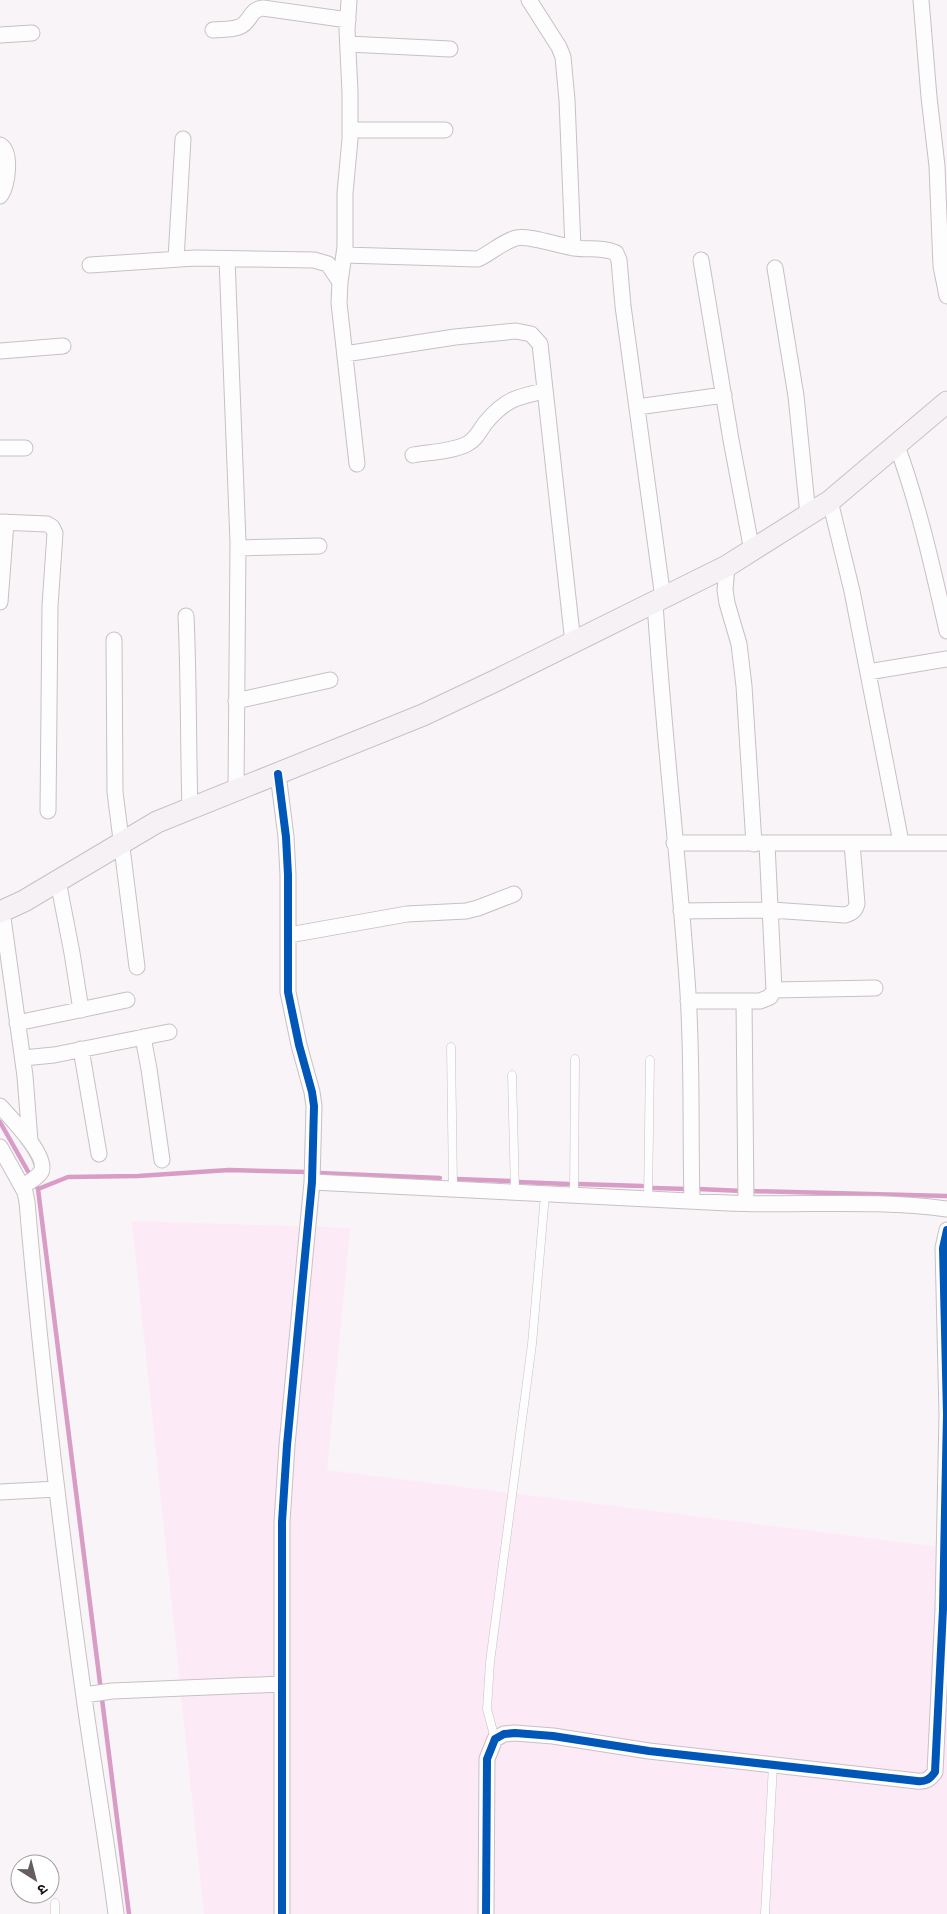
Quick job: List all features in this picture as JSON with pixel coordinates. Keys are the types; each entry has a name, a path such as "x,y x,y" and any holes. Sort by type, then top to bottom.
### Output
{"street":[{"path":"349,0 350,130 345,193 344,256 339,303 357,464"},
{"path":"529,0 563,56 567,100 573,248"},
{"path":"922,0 929,97 937,166 942,266 947,296"},
{"path":"213,30 240,27 249,19 256,8 348,20"},
{"path":"0,35 32,33"},
{"path":"348,44 450,49"},
{"path":"350,130 445,130"},
{"path":"176,259 183,139"},
{"path":"0,145 6,152 7,170 5,188 0,196"},
{"path":"344,256 478,259 510,240 519,238 573,248 609,250 616,253 619,260 659,600 674,843 688,1001 691,1059 692,1201"},
{"path":"227,258 238,548 236,791"},
{"path":"90,265 176,259 314,260 324,261 332,268 340,282"},
{"path":"701,260 752,551"},
{"path":"775,268 796,396 808,515"},
{"path":"345,354 455,337 516,331 531,334 540,344 572,643"},
{"path":"0,351 63,346"},
{"path":"413,455 456,448 467,444 474,440 486,422 508,402 516,397 544,391"},
{"path":"637,408 724,395"},
{"path":"30,1141 23,1058 1,912 24,901 157,822 423,715 727,566 830,501 947,402"},
{"path":"897,446 912,489 947,631"},
{"path":"0,448 24,448"},
{"path":"830,501 852,591 901,842"},
{"path":"0,593 3,522 47,524 52,526 55,533 50,606 48,811"},
{"path":"238,548 319,546"},
{"path":"688,1001 766,1000 774,990 771,910 760,844 738,644 725,590 727,566"},
{"path":"186,616 189,681 187,730 190,809"},
{"path":"114,640 115,792 137,967"},
{"path":"868,672 947,659"},
{"path":"236,701 330,680"},
{"path":"278,774 286,837 289,1000 312,1092 312,1182 282,1522 282,1914"},
{"path":"674,843 947,843"},
{"path":"681,911 771,910 845,915 851,913 857,904 852,843"},
{"path":"58,880 81,1010"},
{"path":"288,935 407,914 466,911 514,894"},
{"path":"774,990 875,988"},
{"path":"17,1023 128,1000"},
{"path":"744,1001 746,1203"},
{"path":"23,1058 54,1055 169,1032"},
{"path":"143,1036 162,1160"},
{"path":"81,1049 99,1154"},
{"path":"0,1106 30,1141 42,1167 29,1181 28,1202 41,1349 57,1489 88,1694 116,1914"},
{"path":"0,1146 29,1181"},
{"path":"312,1182 453,1188 545,1195 746,1203 895,1204 947,1209"},
{"path":"486,1914 488,1759 495,1739 504,1734 514,1732 553,1736 648,1751 924,1782 930,1779 935,1772 943,1609 947,1414 943,1248 947,1230"},
{"path":"0,1492 57,1489"},
{"path":"88,1694 112,1691 282,1684"}],"lane":[{"path":"451,1047 453,1188"},
{"path":"574,1196 575,1059"},
{"path":"648,1199 650,1060"},
{"path":"512,1075 515,1192"},
{"path":"495,1739 487,1709 490,1662 532,1344 545,1195"},
{"path":"765,1914 773,1765"}],"shaded area":[{"path":"132,1221 350,1228 327,1470 947,1548 947,1914 204,1914"}],"waterway":[{"path":"0,1122 38,1189 129,1914"},
{"path":"38,1189 68,1177 138,1176 229,1170 307,1172"},
{"path":"318,1173 440,1178"},
{"path":"456,1179 511,1181"},
{"path":"518,1182 568,1184"},
{"path":"578,1184 642,1186"},
{"path":"653,1188 687,1189"},
{"path":"698,1189 743,1191"},
{"path":"749,1191 947,1196"}],"cycle path":[{"path":"278,774 286,837 288,875 288,992 314,1106 312,1182 287,1445 282,1522 282,1914"},
{"path":"486,1914 487,1759 495,1739 504,1734 553,1736 649,1751 917,1781 928,1780 935,1772 943,1609 947,1414 943,1248 947,1230"}]}
